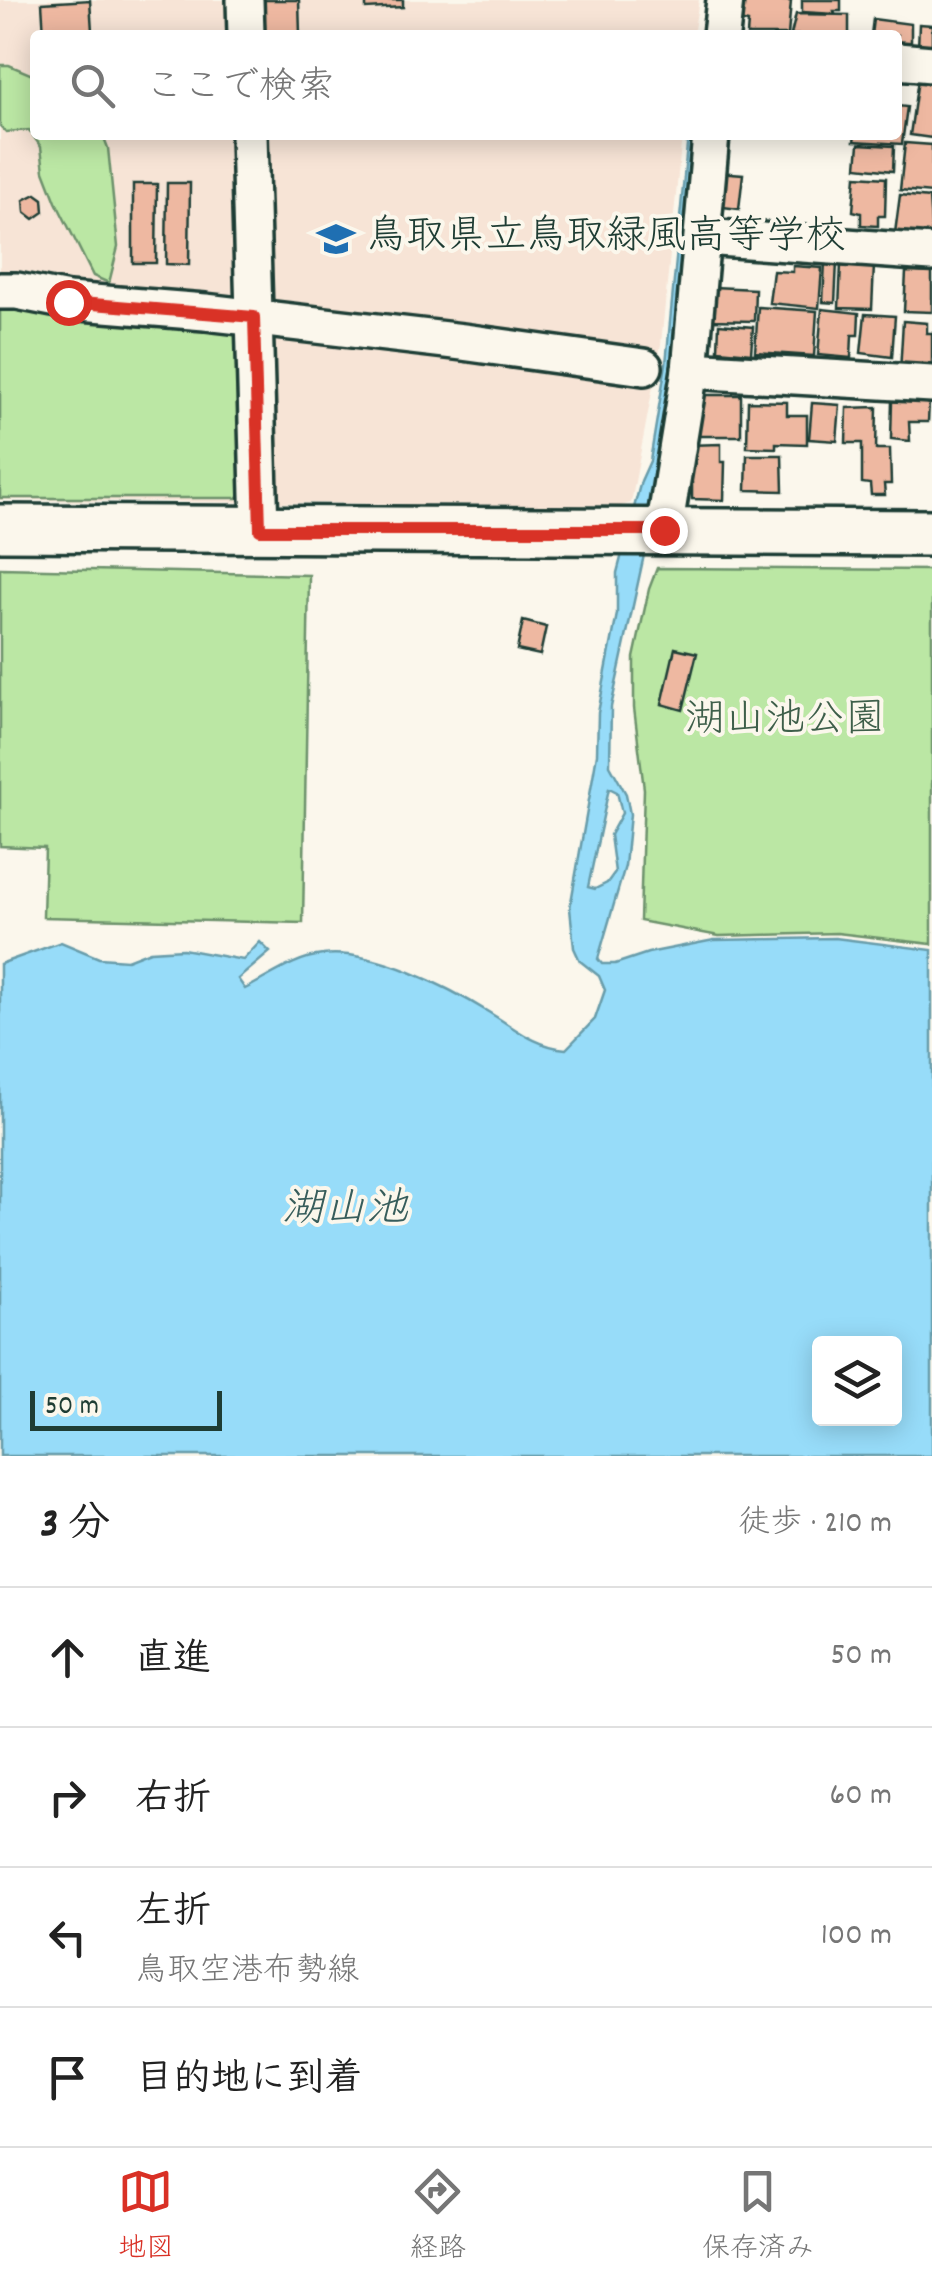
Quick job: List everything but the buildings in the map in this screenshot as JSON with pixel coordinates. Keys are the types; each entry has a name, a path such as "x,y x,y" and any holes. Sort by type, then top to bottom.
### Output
{"main road":[{"path":"0,528 932,533"}],"street":[{"path":"245,0 246,30"},
{"path":"721,30 725,0"},
{"path":"902,61 932,64"},
{"path":"248,140 260,530"},
{"path":"664,530 690,370 712,140"},
{"path":"702,238 932,253"},
{"path":"0,291 17,290 68,302 254,317 644,367"},
{"path":"690,370 932,384"}],"shaded area":[{"name":"鳥取県立鳥取緑風高等学校","path":"0,0 699,0 694,30 30,30 30,140 681,140 661,344 631,503 620,506 0,500"}],"green space":[{"path":"0,65 9,65 30,74 30,131 6,132 0,126"},
{"path":"36,140 105,140 118,247 109,283 93,276 56,202 44,171 41,147"},
{"path":"0,297 247,326 252,498 0,498"},
{"path":"0,568 309,575 303,923 43,917 45,848 0,846"},
{"name":"湖山池公園","path":"657,568 932,570 932,944 837,933 719,936 640,921 644,789 634,708 634,658"}],"water":[{"name":"湖山池","path":"688,140 704,140 659,486 611,707 610,765 626,794 630,814 625,866 598,959 602,964 615,964 714,940 835,938 932,950 932,1456 0,1456 0,964 61,942 99,958 127,960 150,951 183,949 243,960 260,942 270,952 238,979 245,989 303,959 323,955 365,958 410,972 473,1003 526,1036 566,1049 595,1019 605,990 599,976 580,961 574,948 570,908 597,754 598,713 617,614 617,573 650,461 666,364","holes":["609,788 617,792 622,813 610,835 615,872 607,883 595,889 588,887"]}],"place":[{"name":"鳥取県立鳥取緑風高等学校","path":"336,239"}],"route":[{"path":"68,302 254,317 260,530 664,530"}]}
